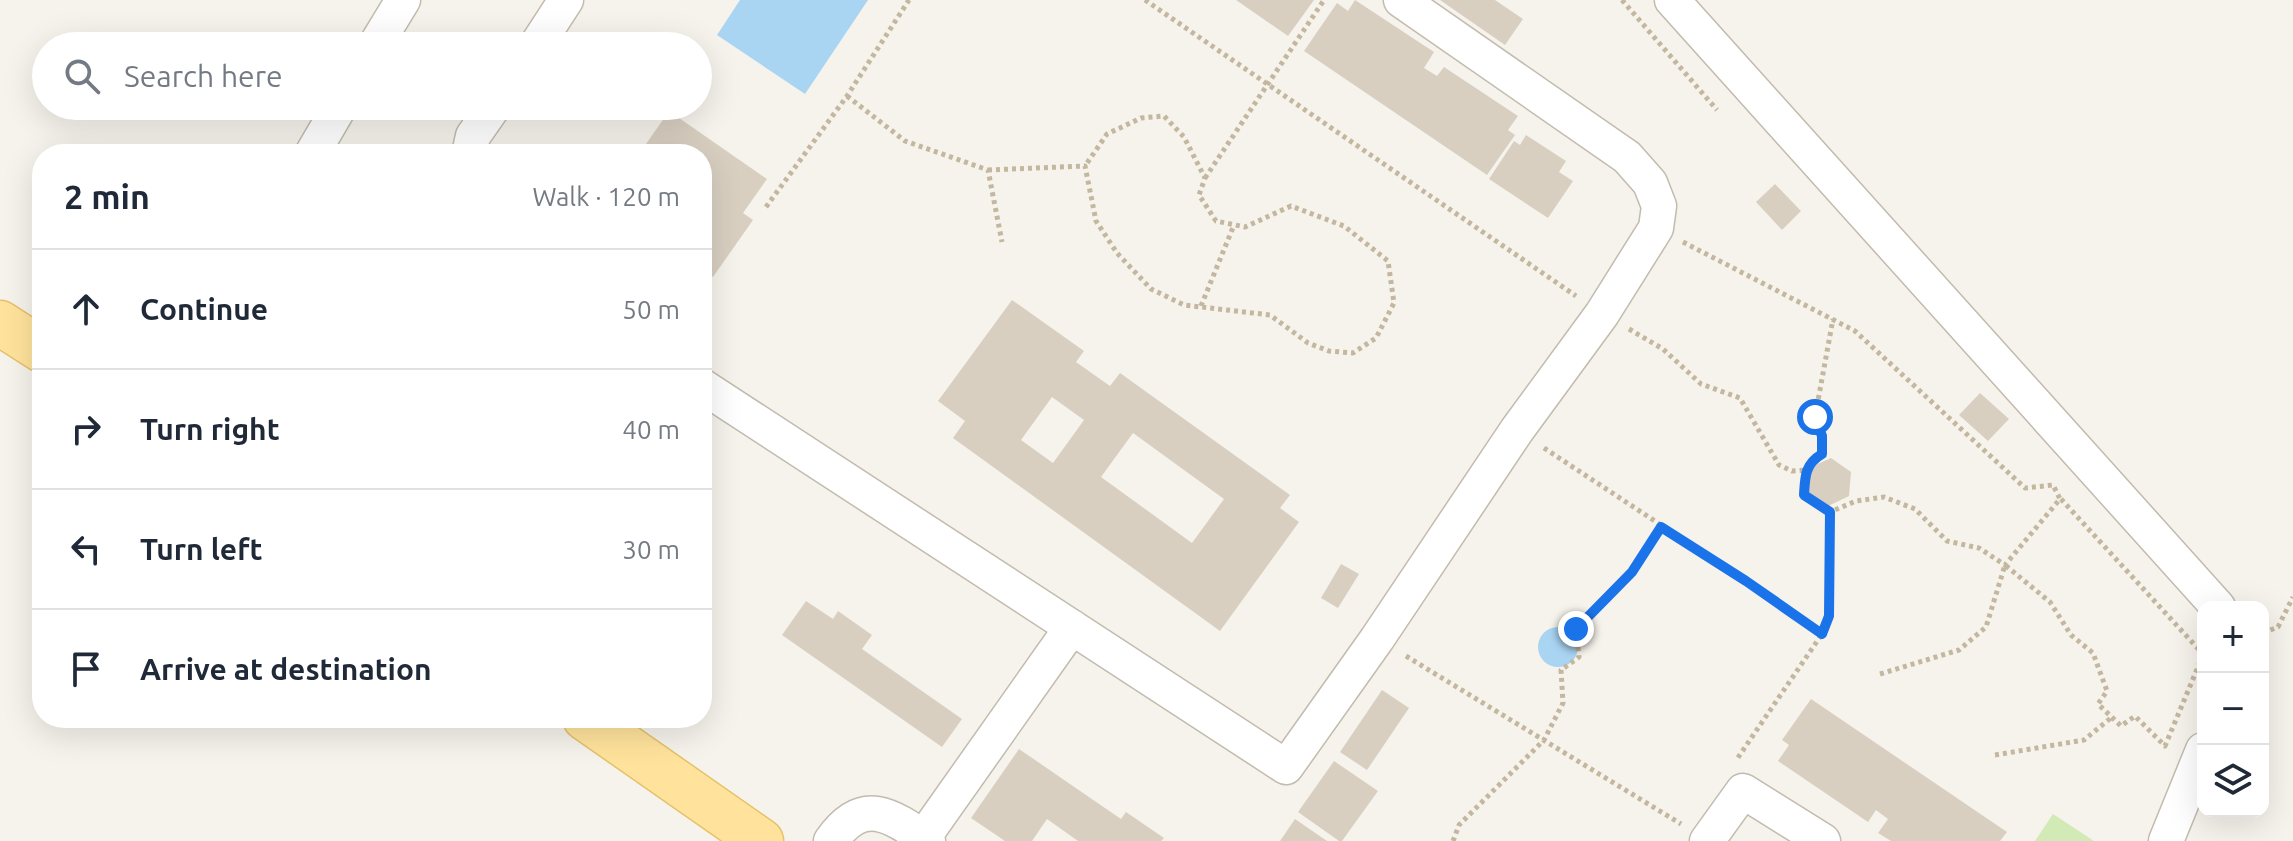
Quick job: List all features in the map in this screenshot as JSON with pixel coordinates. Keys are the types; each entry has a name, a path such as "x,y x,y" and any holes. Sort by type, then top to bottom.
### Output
{"main road":[{"path":"0,323 32,344"},
{"path":"599,728 761,841"}],"street":[{"path":"384,32 403,0"},
{"path":"545,32 566,0"},
{"path":"712,393 1286,767 1377,639 1517,430 1602,314 1656,228 1659,206 1650,183 1627,157 1401,0"},
{"path":"1672,0 2213,601"},
{"path":"318,144 332,120"},
{"path":"471,144 484,120"},
{"path":"831,841 850,819 866,813 883,814 898,820 925,839 1072,627"},
{"path":"2166,841 2197,765"},
{"path":"1698,835 1743,791 1823,841"}],"path":[{"path":"766,207 847,96 909,0"},
{"path":"1145,0 1602,314 1663,349 1701,384 1740,398 1779,465 1792,471 1806,470"},
{"path":"1205,178 1184,137 1164,116 1141,118 1107,134 1085,166 1096,221 1117,253 1151,289 1184,305 1270,315 1308,343 1329,351 1353,353 1376,338 1394,303 1388,261 1344,226 1291,206 1245,227 1216,221 1199,195 1205,178 1324,0"},
{"path":"1622,0 1717,110"},
{"path":"847,96 905,141 988,170 1085,166"},
{"path":"988,170 1002,242"},
{"path":"1201,306 1234,225"},
{"path":"1656,228 1855,331 2025,488 2053,485 2060,499 2197,647"},
{"path":"1830,512 1804,495 1806,470 1812,460 1822,454 1822,436 1815,417 1833,319"},
{"path":"1517,430 1822,634"},
{"path":"1830,512 1856,501 1884,497 1915,509 1947,541 1979,548 2005,565 2050,602 2071,635 2093,653 2107,691 2098,704 2121,726 2135,716 2165,746 2197,669"},
{"path":"1880,674 1959,650 1986,627 2005,565 2060,499"},
{"path":"1733,764 1822,634 1829,616 1830,512"},
{"path":"1453,841 1459,825 1544,740 1563,703 1561,670 1579,657 1576,629 1632,572 1661,527"},
{"path":"2269,631 2278,627 2293,597"},
{"path":"1377,639 1698,835"},
{"path":"1995,755 2084,740 2112,717"}],"green space":[{"path":"2053,814 2094,841 2035,841"}],"water":[{"path":"740,0 868,0 805,94 717,35"},
{"path":"1558,627 1572,633 1578,647 1572,661 1558,667 1544,661 1538,647 1544,633"}],"building":[{"path":"1236,0 1314,0 1288,36"},
{"path":"1355,0 1434,52 1424,68 1437,76 1444,67 1518,116 1508,130 1515,135 1487,175 1304,51 1337,3 1348,11"},
{"path":"1440,0 1495,0 1523,19 1505,45"},
{"path":"663,120 682,120 767,179 743,213 753,220 713,277 712,144 646,144"},
{"path":"1526,135 1566,161 1559,172 1573,181 1548,218 1489,179 1514,141 1520,145"},
{"path":"1775,184 1801,211 1782,230 1756,202"},
{"path":"1012,300 1084,351 1076,362 1110,386 1120,373 1290,495 1280,508 1299,522 1220,631 953,438 965,421 938,401","holes":["1052,397 1084,420 1053,463 1021,440","1133,433 1224,499 1192,543 1101,477"]},
{"path":"1980,393 2009,419 1988,441 1959,415"},
{"path":"1831,458 1851,472 1849,496 1826,507 1806,493 1809,468"},
{"path":"1341,564 1359,574 1338,608 1321,598"},
{"path":"806,601 833,619 838,611 872,635 862,649 962,719 942,747 782,635"},
{"path":"1382,690 1409,708 1367,770 1340,752"},
{"path":"1811,699 2007,832 2000,841 1891,841 1878,833 1888,819 1876,810 1868,822 1778,761 1789,745 1782,740"},
{"path":"1019,749 1121,819 1126,812 1164,838 1161,841 1078,841 1047,819 1032,841 1005,841 971,818"},
{"path":"1334,761 1378,791 1342,841 1298,812"},
{"path":"1295,819 1327,841 1280,841"}],"route":[{"path":"1576,629 1632,572 1661,527 1822,634 1829,616 1830,512 1804,495 1806,470 1812,460 1822,454 1822,436 1815,417"}]}
